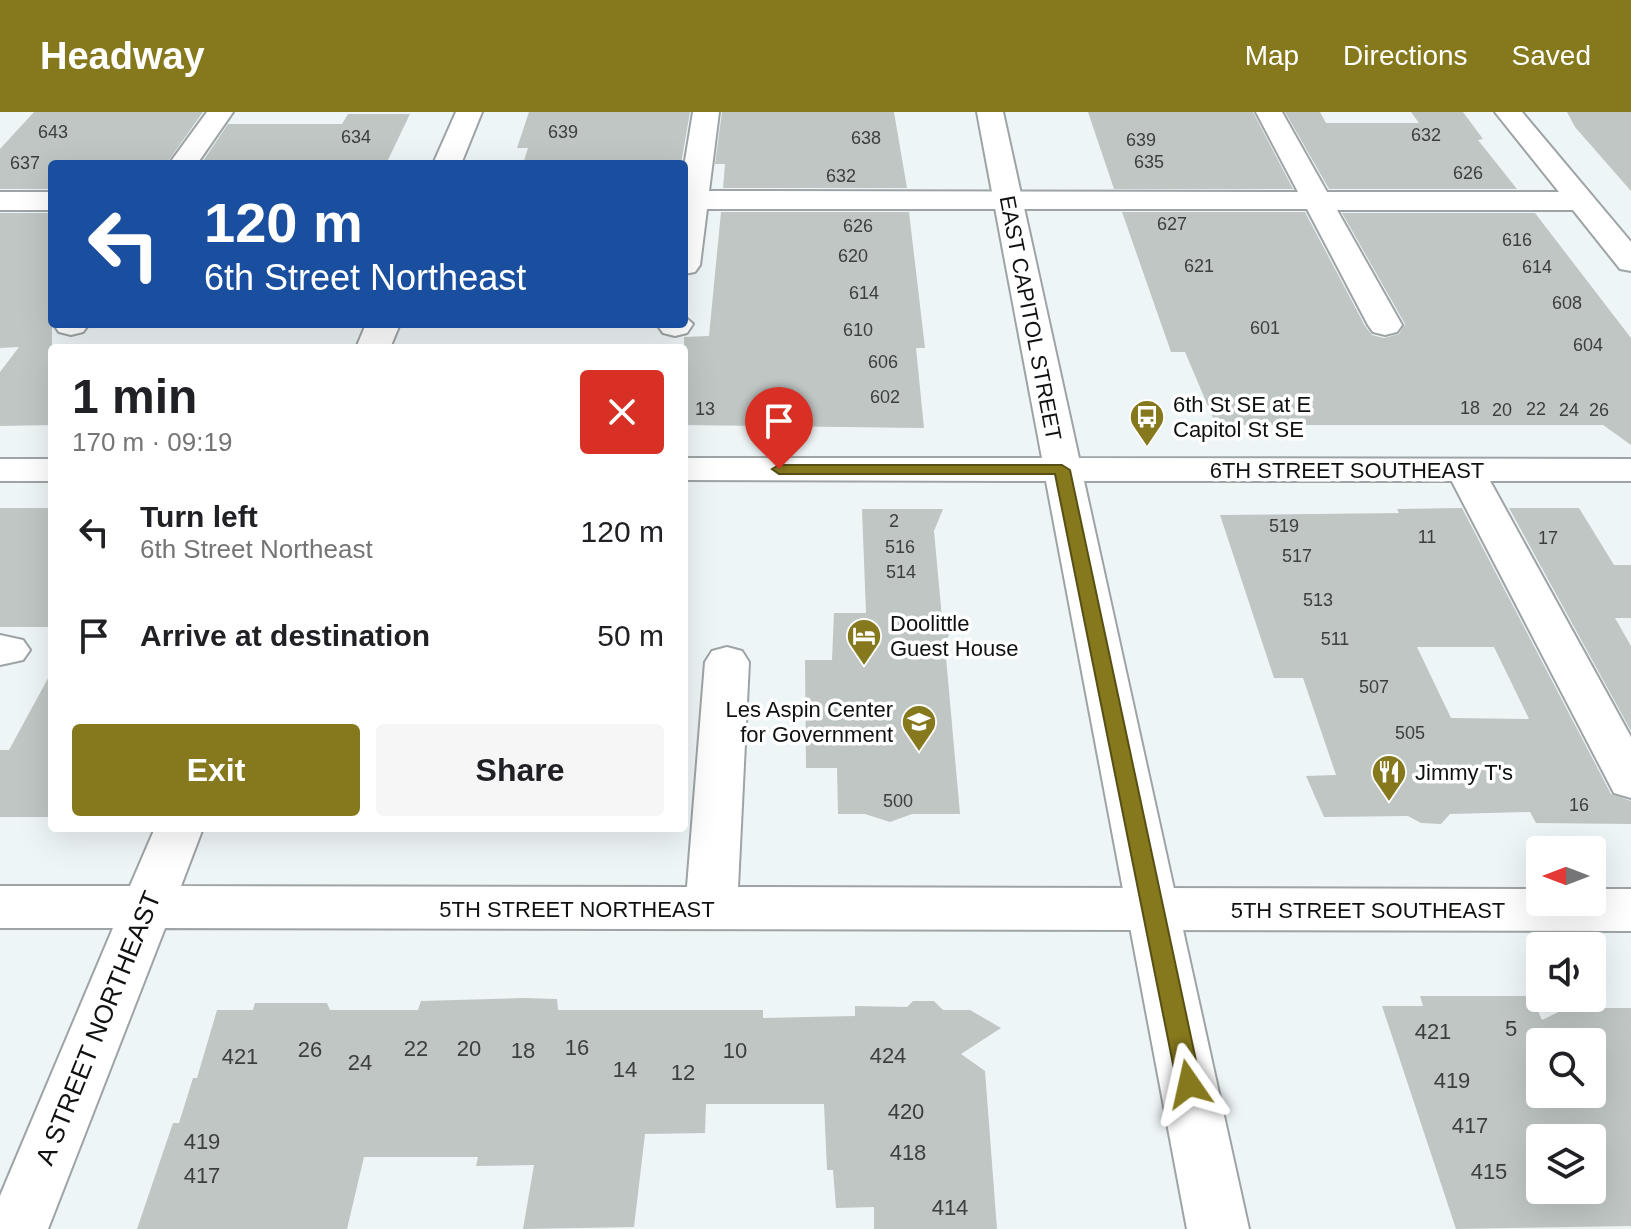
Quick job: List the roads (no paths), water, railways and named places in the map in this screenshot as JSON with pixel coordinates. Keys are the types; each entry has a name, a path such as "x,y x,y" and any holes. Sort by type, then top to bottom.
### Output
{"main road":[{"path":"186,160 220,112"},
{"path":"449,160 469,112"},
{"path":"706,112 689,200 1581,201"},
{"name":"EAST CAPITOL STREET","path":"990,112 1218,1229"},
{"path":"1269,112 1385,325"},
{"path":"1508,112 1631,262"},
{"path":"0,201 48,201"},
{"name":"6TH STREET SOUTHEAST","path":"688,469 1631,470"},
{"path":"0,470 48,470"},
{"path":"1465,470 1631,780"},
{"path":"711,909 727,662"},
{"name":"A STREET NORTHEAST","path":"17,1229 177,832"},
{"name":"5TH STREET NORTHEAST","path":"0,907 1154,910"},
{"name":"5TH STREET SOUTHEAST","path":"1154,910 1631,910"}],"place":[{"name":"6th St SE at E Capitol St SE","path":"1147,448"},
{"name":"Doolittle Guest House","path":"864,667"},
{"name":"Les Aspin Center for Government","path":"919,753"},
{"name":"Jimmy T's","path":"1389,803"}]}
